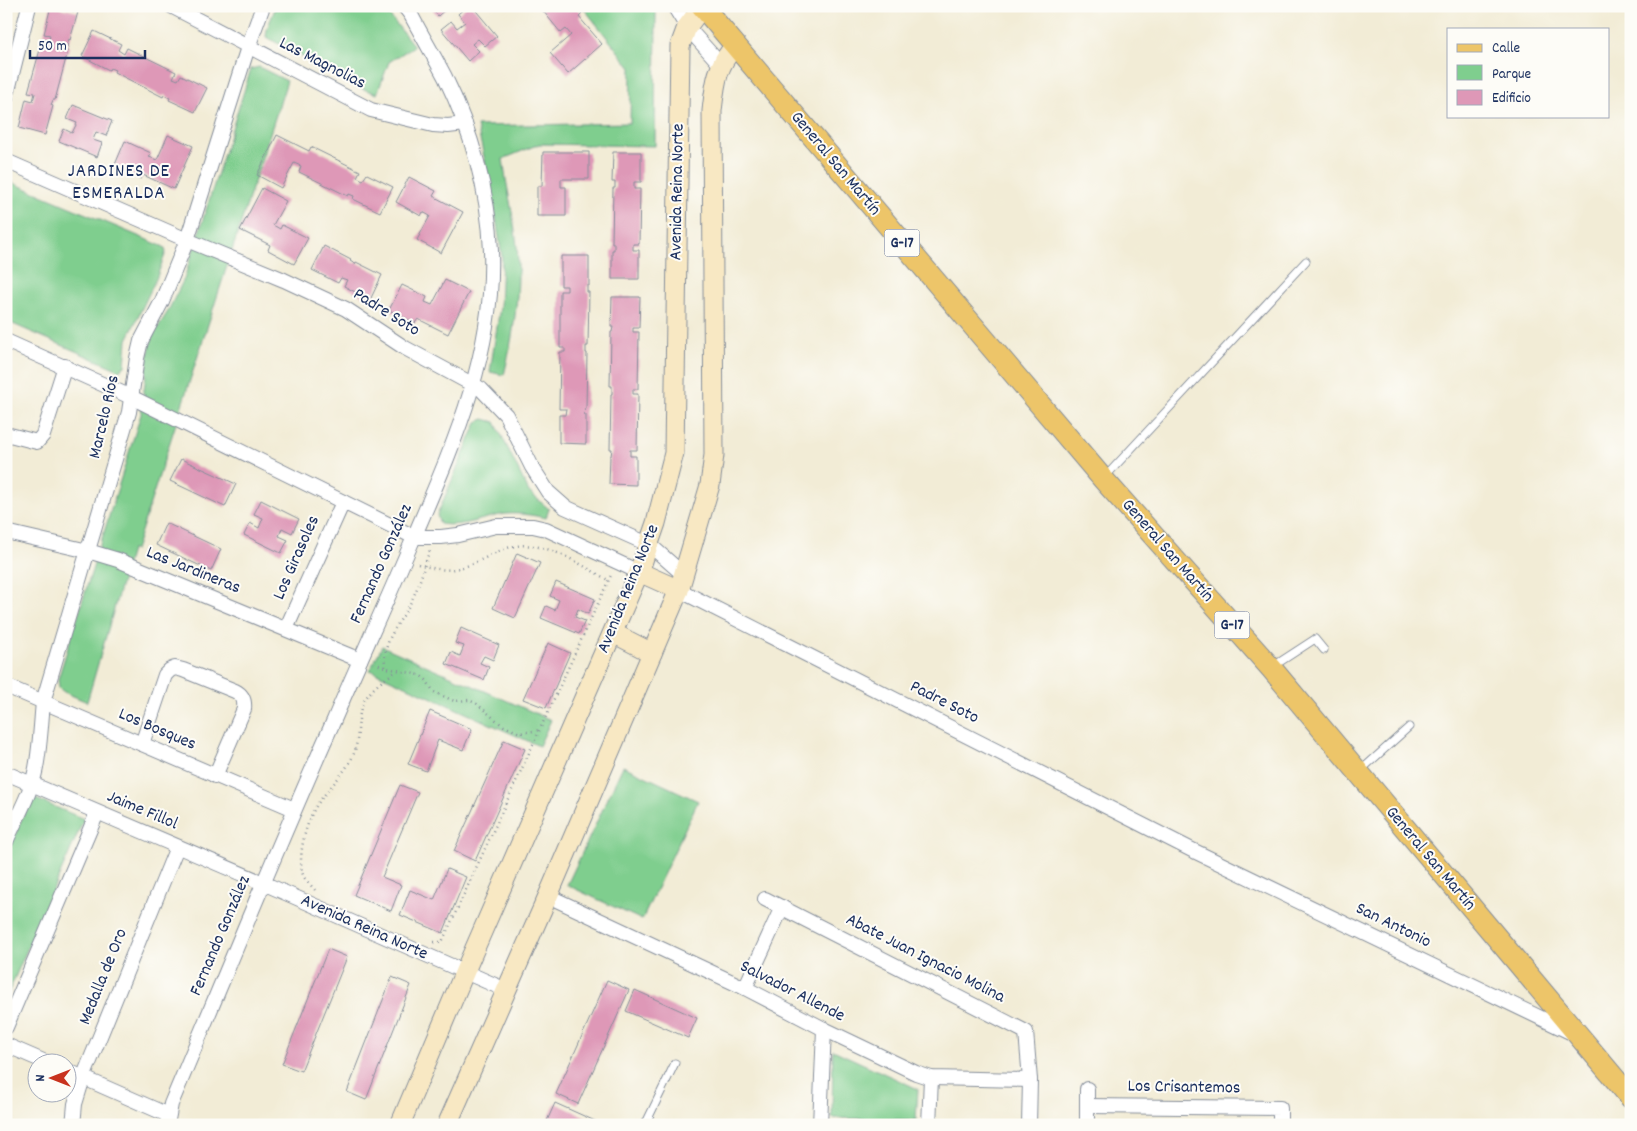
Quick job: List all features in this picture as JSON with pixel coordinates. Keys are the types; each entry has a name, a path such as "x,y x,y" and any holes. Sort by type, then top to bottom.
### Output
{"main road":[{"name":"General San Martín","path":"702,7 1103,479 1270,668 1578,1036 1628,1093"}],"street":[{"path":"6,98 29,6"},
{"name":"Las Magnolias","path":"171,6 371,110 433,125 465,124"},
{"name":"Marcelo Ríos","path":"6,842 36,770 43,702 129,412 141,341 162,301 186,240 262,6"},
{"name":"Fernando González","path":"168,1120 171,1104 263,883 455,441 486,335 490,298 491,253 489,219 478,164 465,124 445,77 411,15 404,6"},
{"path":"674,6 687,27 721,65"},
{"name":"Avenida Reina Norte","path":"465,971 650,545 674,453 680,46 687,27 702,7"},
{"name":"Avenida Reina Norte","path":"447,1125 548,896 682,583 710,484 714,455 712,111 715,84 721,65 735,46"},
{"name":"Padre Soto","path":"6,161 186,240 284,280 346,309 406,348 481,389 506,415 532,467 548,492 565,507 650,545 682,583 1192,850"},
{"path":"6,341 131,397 414,537 458,535 496,526 533,526 546,529 639,572 682,583"},
{"path":"6,434 37,442 43,435 65,366"},
{"name":"Los Girasoles","path":"286,630 343,502"},
{"name":"Las Jardineras","path":"6,532 118,560 360,660"},
{"path":"613,633 652,653"},
{"path":"142,744 163,679 170,670 175,668 184,670 235,691 242,695 244,699 244,709 215,776"},
{"name":"Los Bosques","path":"6,686 294,810"},
{"name":"Jaime Fillol","path":"6,773 263,883"},
{"path":"6,1027 97,813"},
{"name":"Medalla de Oro","path":"73,1125 75,1104 83,1078 177,847"},
{"name":"San Antonio","path":"1192,850 1578,1036"},
{"name":"Avenida Reina Norte","path":"263,883 506,990"},
{"name":"Salvador Allende","path":"548,896 745,988 824,1029 916,1073 931,1078 1030,1080"},
{"name":"Abate Juan Ignacio Molina","path":"765,898 1026,1032 1030,1080"},
{"path":"745,988 782,907"},
{"path":"400,1125 405,1109 465,971"},
{"path":"820,1125 824,1029"},
{"path":"6,1044 28,1054"},
{"path":"78,1076 168,1120"},
{"path":"929,1125 931,1078"},
{"path":"1029,1125 1030,1080"},
{"path":"1087,1089 1087,1125"},
{"name":"Los Crisantemos","path":"1087,1106 1280,1108 1280,1125"}],"lane":[{"path":"1103,479 1306,261"},
{"path":"1270,668 1315,639 1324,650"},
{"path":"1358,773 1409,727"},
{"path":"645,1125 675,1063"}],"path":[{"path":"384,667 384,651 393,629 414,597 423,565 435,537"},
{"path":"404,560 429,568 446,570 460,568 498,551 516,546 533,546 550,550 575,561 608,580"},
{"path":"433,942 442,942 617,562"},
{"path":"360,660 397,671 420,675 434,692 454,701 469,700 477,704 502,725 520,733 540,730"},
{"path":"308,887 316,891 304,877 300,865 305,832 315,808 343,773 353,756 358,734 360,711 365,700 379,682 397,671"}],"green space":[{"path":"276,6 382,6 414,46 389,62 377,94 361,88 266,37 267,29"},
{"path":"582,6 650,6 656,13 655,146 539,144 503,159 518,255 516,307 504,375 490,372 500,307 502,257 492,192 477,126 630,123 631,68"},
{"path":"259,67 287,81 135,550 131,550 87,702 64,692 59,688 58,679 141,414 149,351 153,335 167,313 184,279 251,69"},
{"path":"6,180 164,247 166,252 156,279 127,340 125,366 119,370 6,321"},
{"path":"484,419 495,422 529,492 549,509 546,518 526,514 506,514 457,525 440,524 437,515 477,422"},
{"path":"382,646 551,720 539,746 370,670"},
{"path":"623,766 698,801 642,920 567,885"},
{"path":"31,797 84,819 6,998 6,856"},
{"path":"833,1050 918,1089 916,1120 832,1118"}],"building":[{"path":"51,6 78,12 67,46 69,47 55,100 53,100 51,105 53,106 45,135 19,128 26,99 33,101 35,93 28,92 43,39 49,41 50,35 44,34"},
{"path":"430,6 449,6 438,16"},
{"path":"467,6 472,6 497,36 485,46 478,39 472,44 479,51 468,61 441,29 451,21 457,28 465,22 458,14"},
{"path":"539,6 575,6 582,14 579,17 602,44 568,74 550,53 571,35 566,29 561,33"},
{"path":"94,31 121,44 118,50 124,54 127,48 176,72 173,78 178,80 181,75 207,88 195,112 169,100 170,98 164,95 163,97 114,72 115,70 110,68 109,70 82,56"},
{"path":"73,105 112,121 106,136 96,132 93,140 102,143 97,157 59,141 64,129 72,133 77,123 67,119"},
{"path":"168,135 193,146 174,189 143,175 141,179 114,167 125,141 151,153 149,157 157,160"},
{"path":"277,135 309,151 311,147 360,171 357,177 363,180 367,174 393,187 380,212 353,199 354,196 349,194 348,196 299,172 301,166 294,163 281,188 257,175"},
{"path":"543,152 589,152 589,179 561,179 561,187 566,187 566,216 537,216 537,186 542,186"},
{"path":"613,152 641,152 641,182 634,182 634,189 640,189 639,244 633,244 633,250 639,250 639,279 612,279 612,250 614,250 614,243 612,243 613,188 615,188 615,182 612,182"},
{"path":"409,177 436,191 433,196 463,212 441,253 417,240 430,216 423,212 421,216 396,202"},
{"path":"262,188 286,201 273,225 280,229 282,225 308,238 294,264 268,250 270,245 240,230"},
{"path":"324,246 355,264 356,262 382,275 370,300 344,286 347,280 341,278 338,283 312,270"},
{"path":"561,256 589,256 589,286 587,286 587,292 589,292 588,346 586,346 586,408 584,415 586,415 586,444 559,443 559,415 565,415 566,409 559,409 560,352 565,352 565,348 560,348 560,291 567,291 567,286 561,286"},
{"path":"445,280 469,292 448,334 418,319 415,323 389,310 402,285 427,297 425,302 432,305"},
{"path":"612,297 640,297 639,328 633,328 633,332 639,332 638,389 633,389 633,394 638,394 637,450 630,450 630,456 636,456 636,485 609,484 612,449 610,449 612,386 610,386 611,332 613,327 611,327"},
{"path":"181,459 236,484 225,507 170,481"},
{"path":"261,500 299,519 292,533 282,528 279,536 288,540 281,553 244,535 250,523 259,528 263,518 254,514"},
{"path":"166,523 221,549 211,571 156,545"},
{"path":"517,553 540,563 515,618 493,608"},
{"path":"556,582 595,599 588,614 578,609 575,617 585,621 579,634 541,618 546,606 555,610 559,600 550,596"},
{"path":"461,628 499,645 493,660 484,656 480,663 489,667 484,680 446,664 451,652 460,656 464,646 455,643"},
{"path":"548,643 570,653 546,708 523,699"},
{"path":"430,711 472,729 463,750 438,740 426,771 408,764"},
{"path":"504,740 525,749 475,861 454,851"},
{"path":"400,785 418,792 382,877 401,885 391,911 354,895"},
{"path":"447,869 466,877 443,933 400,915 410,890 434,900"},
{"path":"328,949 347,957 301,1071 282,1064"},
{"path":"392,977 411,985 366,1100 347,1092"},
{"path":"607,980 629,990 578,1104 556,1094"},
{"path":"635,990 697,1018 688,1038 626,1011"},
{"path":"555,1103 604,1125 550,1125 546,1123"}],"district":[{"name":"JARDINES DE ESMERALDA","path":"119,183"}]}
